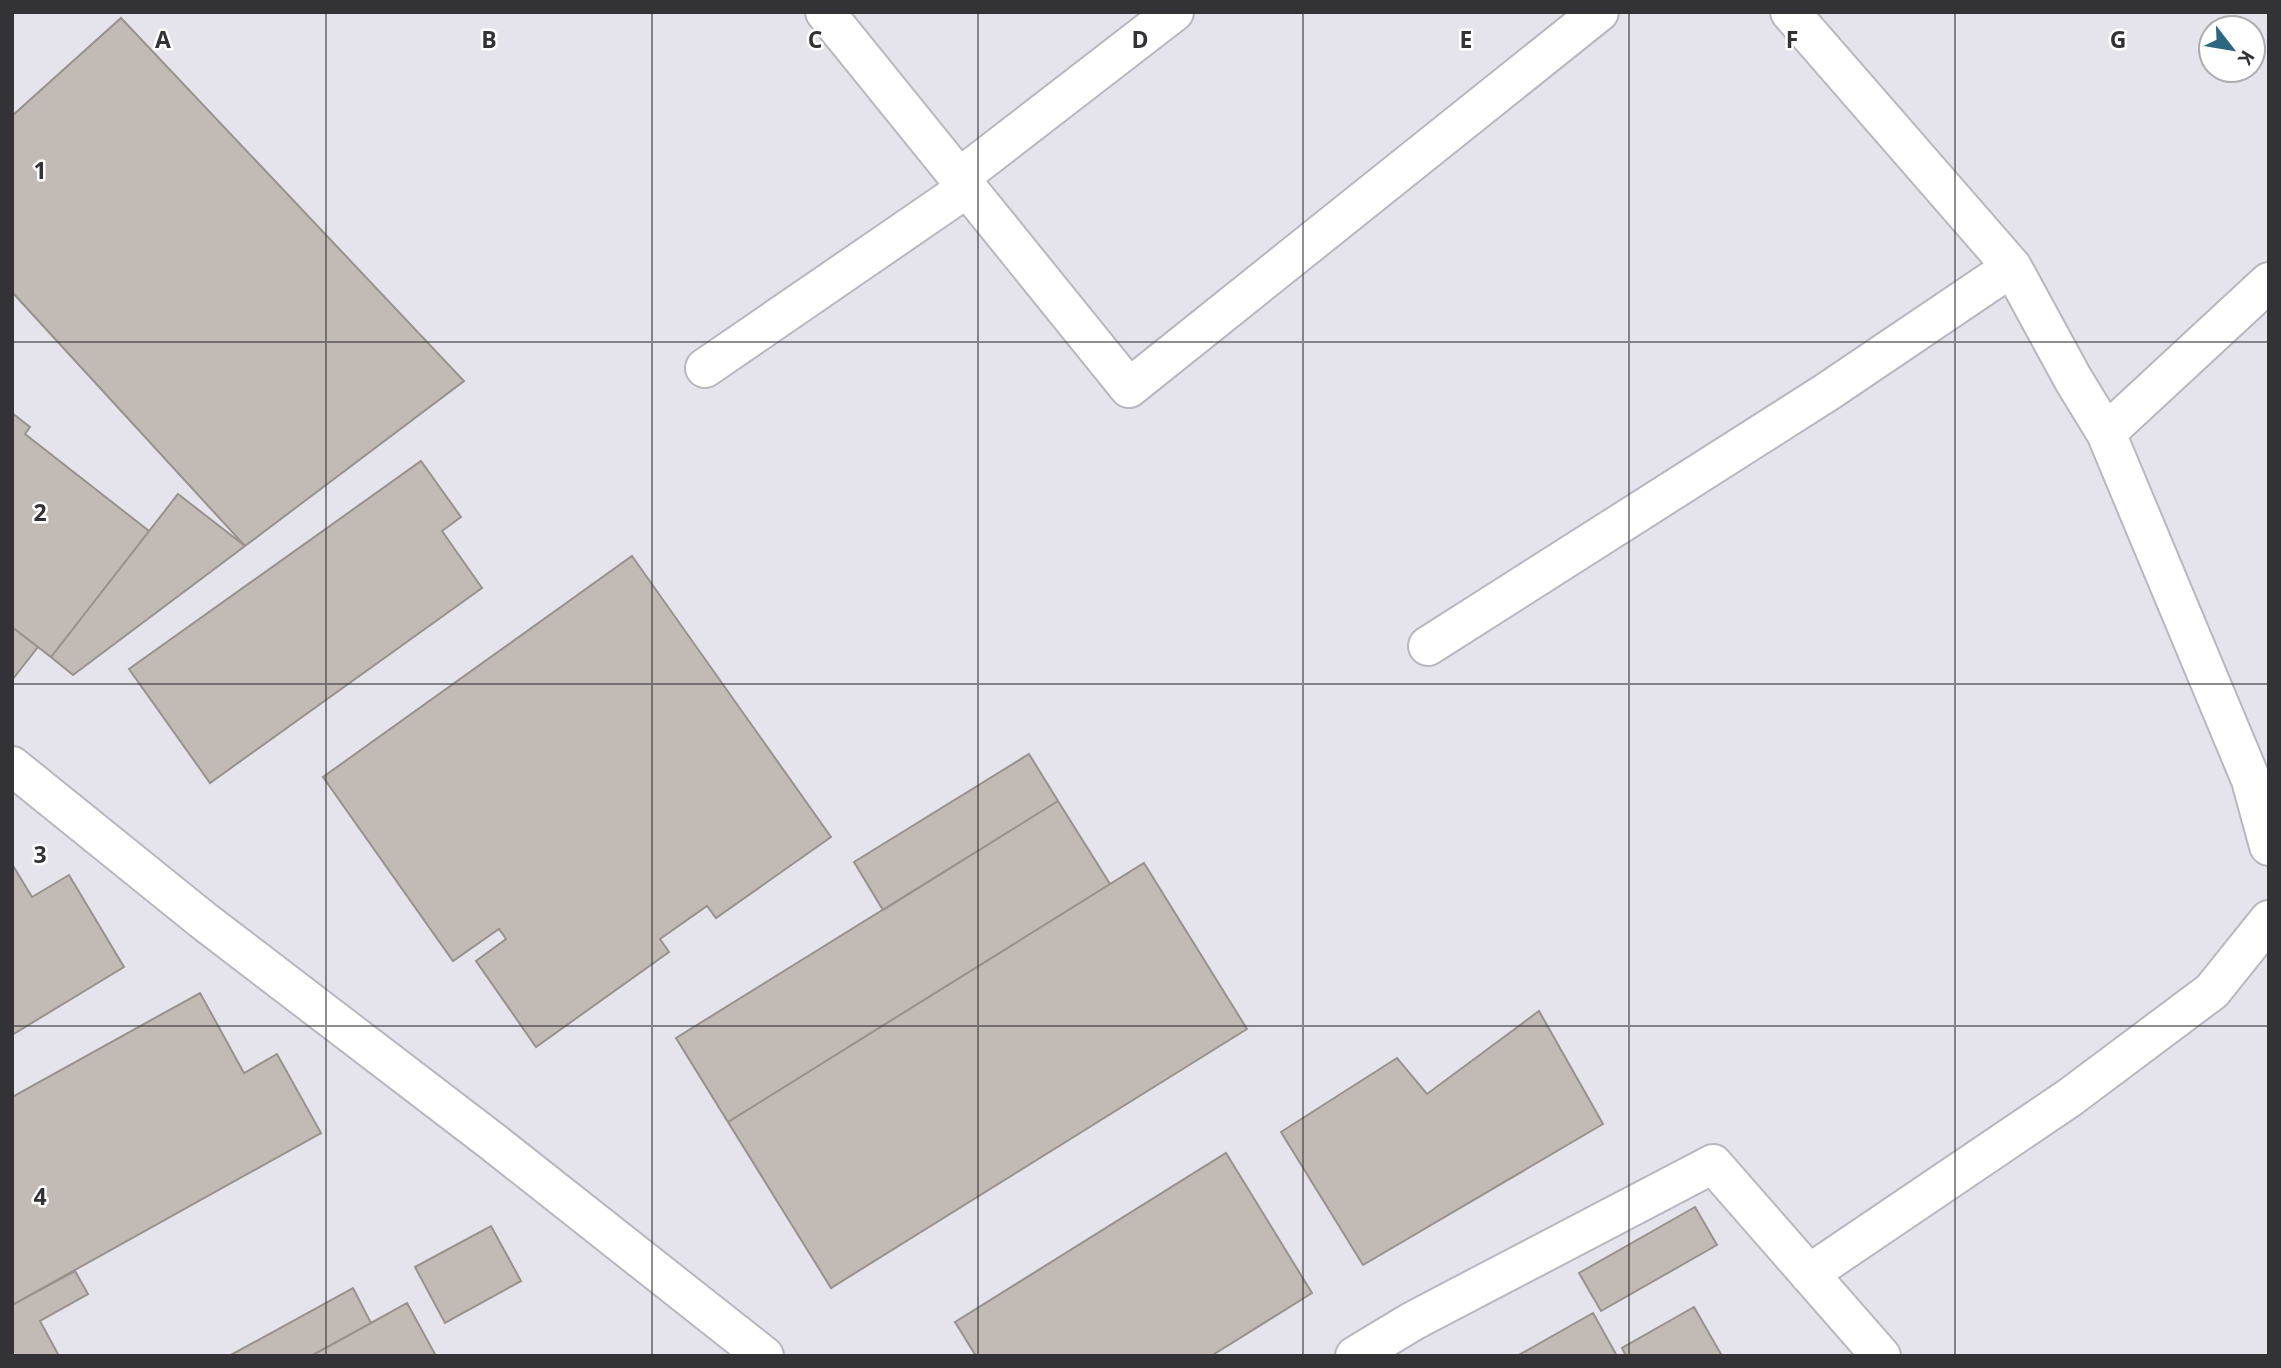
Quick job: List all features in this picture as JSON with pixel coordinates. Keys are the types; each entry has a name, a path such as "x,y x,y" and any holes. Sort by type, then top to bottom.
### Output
{"street":[{"path":"825,12 1129,388 1599,12"},
{"path":"1790,12 2012,267 2073,379 2106,433 2251,780 2269,846"},
{"path":"705,368 963,183 1153,19"},
{"path":"1428,646 1827,392 2012,267"},
{"path":"2106,433 2269,282"},
{"path":"12,766 204,921 494,1142 764,1356"},
{"path":"1809,1274 2069,1098 2212,991 2269,920"},
{"path":"1355,1356 1413,1321 1713,1164 1881,1356"}],"building":[{"path":"121,18 464,381 245,546 12,292 12,116"},
{"path":"12,413 30,427 25,434 149,531 51,657 12,627"},
{"path":"421,461 461,517 442,531 482,588 210,783 129,669"},
{"path":"178,494 245,546 73,675 51,657"},
{"path":"632,556 831,837 716,918 707,906 660,939 669,952 536,1047 476,961 506,939 499,929 453,961 323,777"},
{"path":"12,627 38,647 12,680"},
{"path":"1029,754 1058,801 883,910 854,862"},
{"path":"1058,801 1110,884 728,1122 676,1038"},
{"path":"1144,863 1247,1029 831,1288 728,1122"},
{"path":"12,864 32,897 69,875 124,967 12,1035"},
{"path":"200,993 244,1073 277,1054 321,1133 12,1305 12,1097"},
{"path":"1539,1011 1603,1124 1363,1265 1281,1132 1397,1058 1427,1094"},
{"path":"1226,1153 1312,1293 1211,1356 976,1356 955,1322"},
{"path":"1695,1207 1717,1245 1601,1311 1579,1273"},
{"path":"491,1226 521,1281 445,1323 415,1267"},
{"path":"75,1271 88,1294 40,1321 59,1356 12,1356 12,1305"},
{"path":"353,1288 371,1323 311,1356 229,1356"},
{"path":"407,1303 436,1356 311,1356 371,1323"},
{"path":"1694,1307 1722,1356 1626,1356 1622,1348"},
{"path":"1593,1313 1617,1356 1517,1356"}]}
